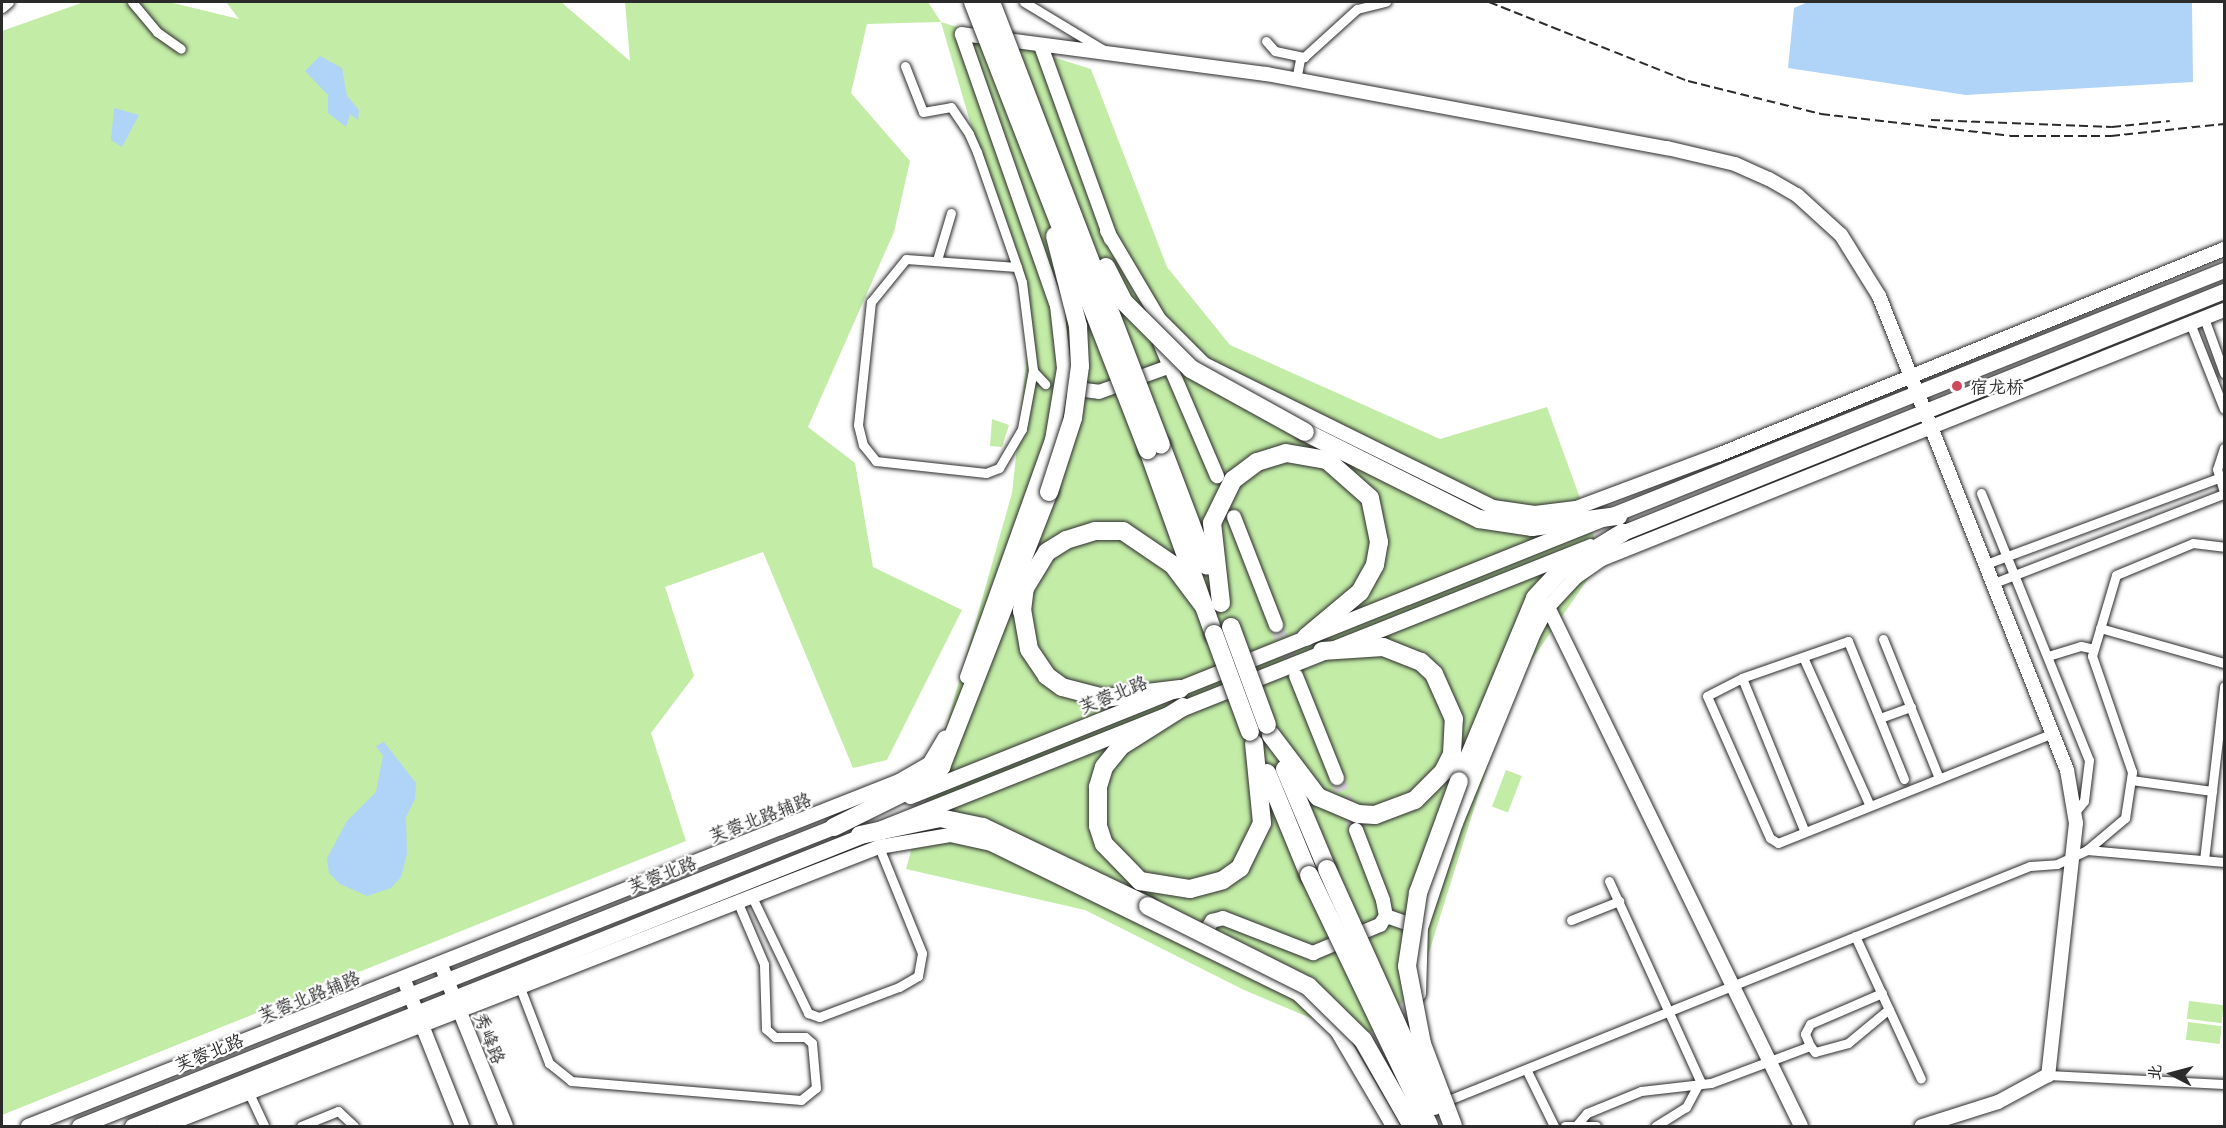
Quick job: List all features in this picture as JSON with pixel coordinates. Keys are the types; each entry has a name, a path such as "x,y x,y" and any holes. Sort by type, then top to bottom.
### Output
{"highway":[{"path":"974,2 1039,171 1221,603"},
{"path":"991,2 1065,189 1155,447 1203,606"},
{"path":"834,826 917,786 941,767 1049,492 1073,418 1080,346 1039,171"},
{"path":"1065,189 1123,301 1166,347 1222,388 1479,519 1532,527 1620,525"},
{"path":"1306,637 1360,592 1375,565 1379,542 1370,498 1327,460 1286,453 1257,462 1233,480 1212,523 1222,630 1252,738 1309,875 1429,1126"},
{"path":"1454,1126 1409,999 1408,931 1459,781 1535,598 1560,571 1620,525"},
{"path":"1180,689 1104,698 1062,687 1029,649 1022,611 1025,588 1047,552 1066,540 1095,531 1124,531 1173,565 1222,630 1269,730 1327,869 1443,1126"},
{"path":"1269,730 1318,797 1358,814 1375,815 1405,805 1443,772 1452,754 1454,719 1434,674 1421,662 1383,647 1322,651"},
{"path":"1184,707 1121,746 1104,766 1098,787 1098,826 1104,844 1140,881 1190,890 1223,880 1240,867 1262,823 1252,738"},
{"path":"860,834 940,818 983,827 1308,986 1363,1040 1412,1126"}],"main road":[{"path":"1620,525 1918,390 2224,270"},
{"path":"1620,525 1927,411 2224,291"},
{"name":"芙蓉北路","path":"79,1126 406,985 446,977 834,826 1306,637 1620,525"},
{"name":"芙蓉北路","path":"132,1126 456,1001 860,834 1184,707 1620,525"}],"street":[{"path":"2,8 9,2"},
{"path":"132,2 157,32 182,49"},
{"path":"1024,2 1108,53"},
{"path":"1296,80 1300,59 1364,4 1386,2"},
{"name":"芙蓉北路辅路","path":"28,1126 406,985 439,963 850,801 929,764 950,727 1042,470 1063,387 1057,306 962,34 1041,46"},
{"path":"1266,41 1275,51 1300,59"},
{"path":"1217,476 1171,366 1107,231 1041,46 1108,53 1296,80 1667,148 1735,164 1769,179 1817,211 1851,248 1879,296 1912,373 2067,771 2074,813 2072,859 2048,1075"},
{"path":"905,66 923,112 951,107 962,118 1017,267 1030,319 1033,371 1030,393 1012,453 993,472 878,462 867,451 858,425 868,308 906,259 1017,267"},
{"path":"937,260 951,213"},
{"path":"1107,231 1159,319 1204,364 1493,507 1535,513 1576,508 2224,249"},
{"path":"1462,1126 1444,1094 1425,1030 1418,987 1421,928 1456,823 1548,607 1602,559 2224,310"},
{"path":"2204,318 2224,373"},
{"path":"2190,323 2224,409"},
{"path":"1033,371 1046,384 1094,393 1171,366"},
{"path":"1030,393 1046,384"},
{"path":"1994,583 2224,493 2218,478 2224,448"},
{"path":"1986,564 2218,478"},
{"path":"1981,493 2048,656 2091,769 2084,801 2074,813"},
{"path":"1234,517 1276,625"},
{"path":"456,1001 519,985 738,903 879,847 934,835 991,844 1198,944 1264,973 1315,1008 1337,1031 1391,1126 1444,1094 1526,1069 2030,866 2072,859 2087,850 2125,818 2130,780 2129,755 2093,660 2100,628 2120,570 2193,543 2224,547"},
{"path":"1548,607 1735,985 1801,1126"},
{"path":"2100,628 2224,663"},
{"path":"1883,639 1940,778"},
{"path":"1904,778 1848,641 1742,678 1710,693 1708,704 1772,841 1806,832 2053,733"},
{"path":"2048,656 2081,646 2094,649"},
{"path":"1803,657 1870,806"},
{"path":"1296,676 1336,778"},
{"path":"1742,678 1806,832"},
{"path":"2204,860 2212,791 2220,769 2224,686"},
{"path":"1880,718 1911,707"},
{"path":"2130,780 2212,791"},
{"path":"1356,830 1386,916"},
{"path":"752,897 808,1013 819,1017 899,987 918,976 922,953 879,847"},
{"path":"2087,850 2224,862"},
{"path":"1610,881 1699,1085"},
{"path":"1571,920 1619,901"},
{"path":"519,985 549,1063 572,1081 801,1100 816,1088 812,1043 805,1037 775,1037 766,1029 761,1009 764,964 738,903"},
{"path":"1386,916 1421,928"},
{"path":"1198,944 1212,921 1223,918 1313,954 1380,925 1386,916"},
{"path":"1855,936 1921,1079"},
{"name":"秀峰路","path":"439,963 506,1126"},
{"path":"406,985 462,1126"},
{"path":"1882,993 1810,1024 1805,1034 1810,1046 1815,1052 1848,1043 1889,1009"},
{"path":"164,1126 418,1016"},
{"path":"1577,1125 1600,1106 1641,1091 1699,1085 1771,1063 1810,1046"},
{"path":"1526,1069 1554,1126"},
{"path":"1922,1126 1998,1102 2048,1075 2224,1084"},
{"path":"1656,1126 1686,1107 1699,1085"},
{"path":"248,1091 264,1126"},
{"path":"301,1126 338,1111 354,1126"},
{"path":"1565,1126 1596,1126"}],"green space":[{"path":"84,2 169,2 239,19 226,2 561,2 630,61 625,2 928,2 941,22 867,24 851,93 910,161 894,232 808,427 855,463 873,567 962,610 887,760 853,768 763,552 665,587 694,676 651,733 686,841 2,1115 2,31"},
{"path":"941,22 1091,69 1167,267 1230,345 1440,439 1547,407 1602,559 1512,688 1418,987 1363,1040 1244,990 1085,910 906,869 1012,493 1030,328"},
{"path":"992,419 1009,425 1002,447 990,446"},
{"path":"1506,770 1522,776 1508,813 1492,806"},
{"path":"2189,1001 2224,1005 2222,1023 2187,1019"},
{"path":"2188,1022 2222,1026 2220,1044 2186,1040"}],"water":[{"path":"1808,2 2192,2 2193,82 1966,95 1788,68 1794,8"},
{"path":"320,56 342,68 347,96 359,110 358,120 350,114 346,127 328,113 328,95 305,71"},
{"path":"114,108 139,115 122,147 111,140"},
{"path":"384,742 416,783 415,799 406,817 407,854 401,877 391,888 367,896 340,884 329,873 327,858 347,821 376,792 383,756 376,746"}],"tunnel":[{"path":"1276,625 1295,673"},
{"path":"1337,778 1356,830"}],"railway":[{"path":"1489,2 1688,81 1821,114 2010,136 2111,136 2224,124"},
{"path":"1931,120 2112,127 2170,121"}],"place":[{"name":"宿龙桥","path":"1957,386"}]}
